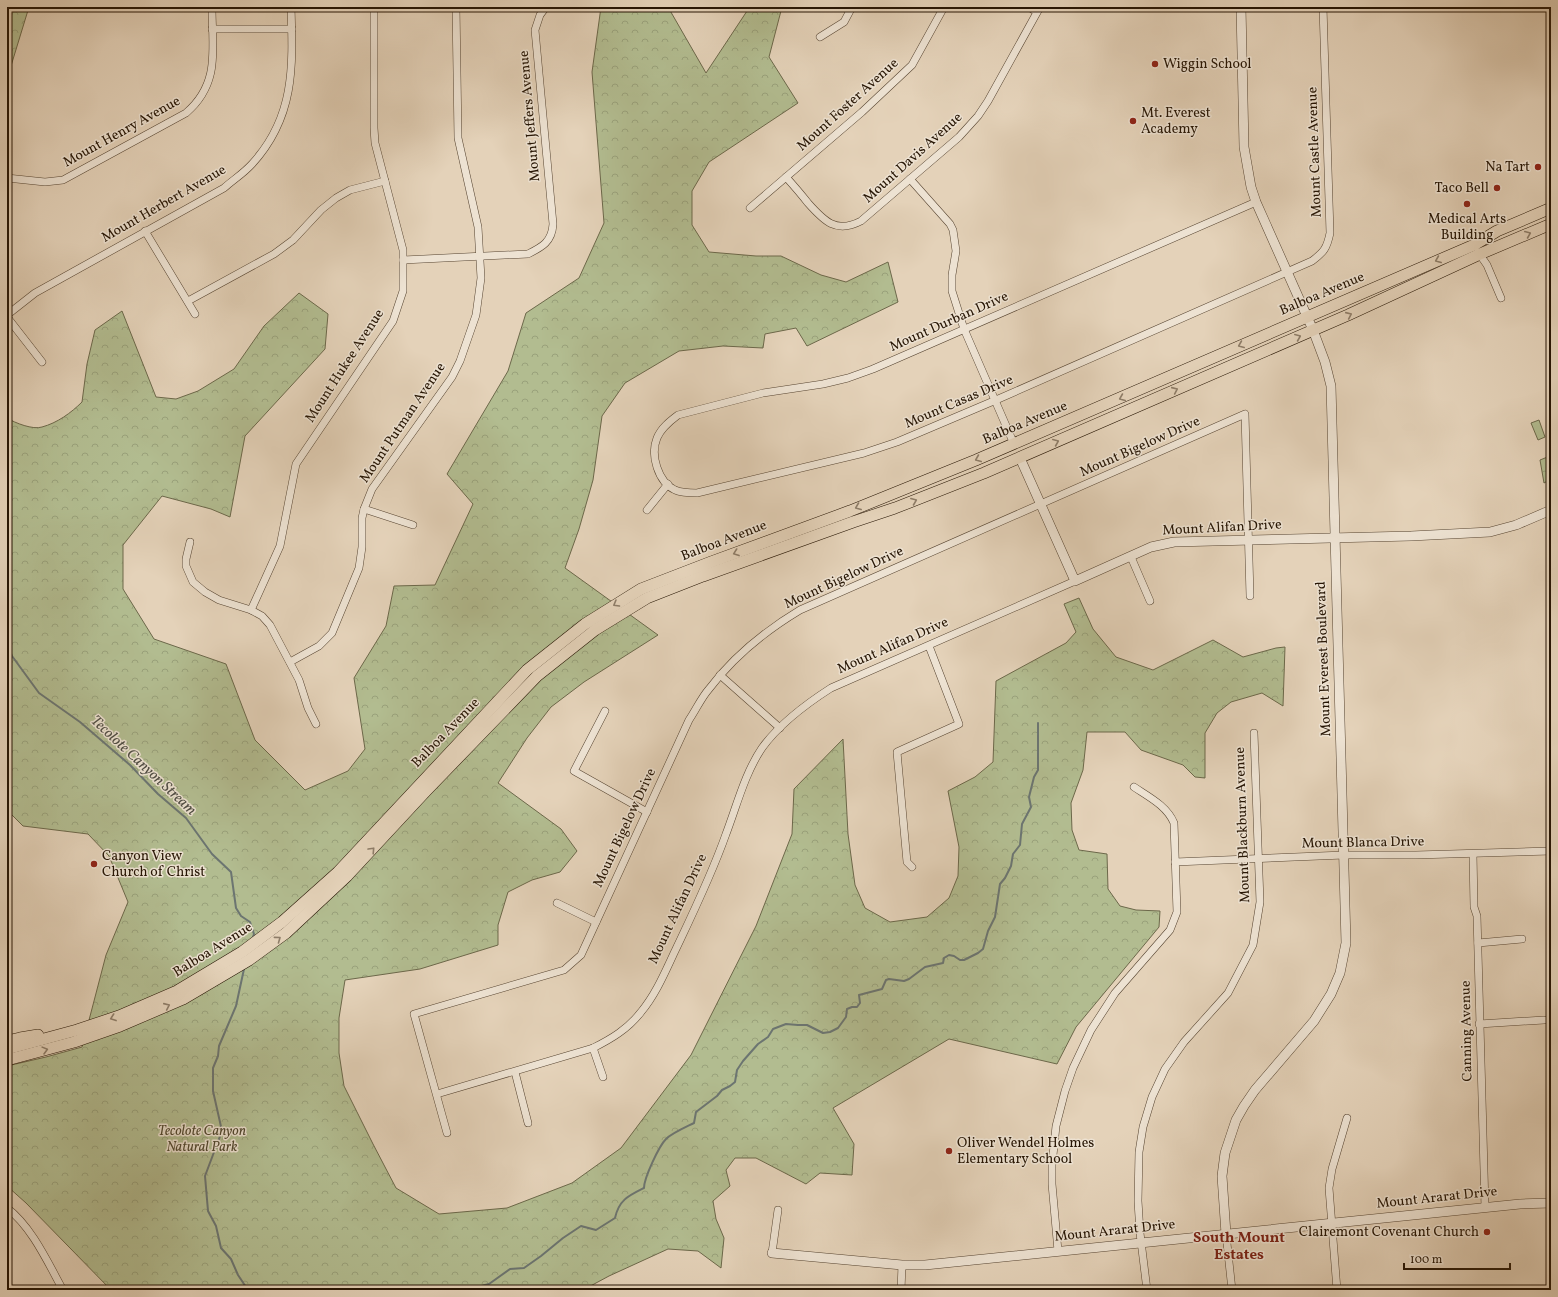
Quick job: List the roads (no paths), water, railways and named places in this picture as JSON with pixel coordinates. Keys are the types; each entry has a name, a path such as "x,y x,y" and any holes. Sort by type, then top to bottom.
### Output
{"main road":[{"name":"Balboa Avenue","path":"7,1049 77,1030 119,1016 177,990 242,952 282,922 338,872 527,670 585,624 641,590 850,510 1014,444 1474,245 1498,231 1551,208"},
{"name":"Balboa Avenue","path":"7,1060 74,1042 120,1026 183,999 249,960 286,933 347,876 536,676 595,630 647,598 703,576 895,508 984,473 1313,330 1480,254 1551,224"},
{"path":"1020,458 1025,446 1035,435"},
{"path":"984,473 1001,462 1014,448 1014,444"},
{"path":"7,1041 77,1030"}],"street":[{"name":"Mount Henry Avenue","path":"7,178 45,182 64,180 186,113 202,96 208,83 212,66 212,7"},
{"name":"Mount Herbert Avenue","path":"7,316 35,293 224,188 251,165 271,140 285,107 290,83 292,29 291,7"},
{"name":"Mount Hukee Avenue","path":"251,610 280,546 296,464 393,322 402,290 402,250 375,143 374,7"},
{"name":"Mount Putman Avenue","path":"290,662 319,646 332,633 359,568 362,547 362,518 372,489 448,383 460,361 476,315 481,278 480,256 478,227 458,138 456,7"},
{"name":"Mount Jeffers Avenue","path":"480,256 528,254 542,247 553,234 535,30 540,15 546,7"},
{"path":"820,37 844,22 852,7"},
{"name":"Mount Foster Avenue","path":"750,208 862,112 912,65 944,7"},
{"path":"1029,7 1039,9"},
{"name":"Mount Everest Boulevard","path":"1232,1290 1222,1176 1225,1153 1236,1120 1244,1106 1255,1090 1314,1021 1331,994 1340,973 1346,943 1331,386 1325,362 1313,330 1256,202 1251,187 1244,147 1241,7"},
{"name":"Mount Castle Avenue","path":"1287,272 1312,261 1322,253 1328,244 1330,233 1323,7"},
{"name":"Mount Davis Avenue","path":"786,177 822,219 831,224 844,227 861,221 959,137 978,116 988,102 1039,9"},
{"path":"212,29 292,29"},
{"path":"910,179 950,224 953,230 956,251 952,275 952,291 964,329 1014,444"},
{"path":"188,301 274,254 293,240 321,210 336,198 350,190 385,181"},
{"name":"Mount Durban Drive","path":"668,484 662,478 657,468 655,447 657,437 669,421 678,415 763,393 823,384 848,378 874,369 1256,202"},
{"path":"145,231 195,314"},
{"path":"1474,245 1487,265 1501,298"},
{"path":"403,260 480,256"},
{"name":"Mount Casas Drive","path":"668,484 673,489 682,492 697,493 864,453 897,442 1287,272"},
{"path":"7,316 42,362"},
{"name":"Mount Bigelow Drive","path":"437,1094 414,1014 564,970 581,955 689,720 708,690 736,657 758,638 779,623 800,610 1245,414 1249,539"},
{"path":"1020,458 1075,582"},
{"path":"647,510 668,484"},
{"path":"364,509 413,525"},
{"name":"Mount Alifan Drive","path":"437,1094 593,1048 612,1038 627,1027 641,1013 654,994 685,931 718,857 750,769 763,747 780,728 798,712 831,688 1075,582 1151,547 1174,542 1490,532 1516,525 1551,510"},
{"path":"1249,539 1250,596"},
{"path":"190,542 186,566 193,582 205,592 219,600 251,610 262,616 270,625 299,680 308,708 316,724"},
{"path":"1130,557 1150,601"},
{"path":"912,867 907,862 897,752 959,724 929,646"},
{"path":"720,675 780,728"},
{"path":"605,711 574,770 647,812"},
{"name":"Mount Blackburn Avenue","path":"1147,1290 1141,1243 1138,1201 1139,1152 1143,1127 1152,1097 1165,1069 1184,1042 1228,993 1253,945 1260,902 1254,732"},
{"path":"1058,1251 1052,1184 1052,1165 1056,1126 1064,1091 1091,1030 1115,993 1170,930 1177,912 1174,823 1172,817 1164,807 1134,786"},
{"name":"Mount Blanca Drive","path":"1175,862 1344,855 1472,854 1551,851"},
{"name":"Canning Avenue","path":"1472,854 1474,907 1477,916 1478,943 1485,1208"},
{"path":"557,903 596,922"},
{"path":"1478,943 1522,939"},
{"path":"1479,1024 1544,1020"},
{"path":"593,1048 603,1077"},
{"path":"515,1072 528,1123"},
{"path":"437,1094 447,1133"},
{"path":"1337,1290 1328,1188 1347,1118"},
{"name":"Mount Ararat Drive","path":"778,1210 772,1253 902,1265 925,1265 1331,1223 1551,1203"},
{"path":"7,1208 22,1221 63,1290"},
{"path":"901,1290 902,1265"}],"waterway":[{"name":"Tecolote Canyon Stream","path":"7,643 12,656 39,693 80,722 130,765 158,794 186,818 212,854 231,872 236,908 241,916 250,922 254,934 253,937"},
{"path":"466,1290 489,1284 510,1269 524,1268 581,1226 596,1230 615,1218 619,1207 625,1199 644,1188 646,1177 652,1162 666,1139 675,1132 694,1123 696,1112 717,1096 722,1090 735,1082 737,1070 743,1061 758,1044 768,1037 773,1029 786,1024 807,1025 823,1033 830,1032 838,1028 846,1017 847,1009 857,1007 860,1003 859,995 882,989 886,980 904,981 925,967 943,963 944,958 949,955 960,960 964,960 983,949 988,931 995,917 1000,884 1011,866 1013,854 1020,845 1022,824 1031,807 1029,797 1034,777 1038,770 1038,723"},
{"name":"Tecolote Canyon Stream","path":"244,969 236,1006 219,1046 218,1056 213,1068 213,1091 222,1131 205,1176 208,1211 216,1226 221,1248 231,1259 238,1275 248,1290"}],"place":[{"name":"Wiggin School","path":"1155,64"},
{"name":"Mt. Everest Academy","path":"1133,121"},
{"name":"Na Tart","path":"1538,167"},
{"name":"Taco Bell","path":"1497,188"},
{"name":"Medical Arts Building","path":"1467,204"},
{"name":"Canyon View Church of Christ","path":"94,864"},
{"name":"Oliver Wendel Holmes Elementary School","path":"949,1151"},
{"name":"Clairemont Covenant Church","path":"1487,1232"}],"district":[{"name":"South Mount Estates","path":"1239,1246"}],"park label":[{"name":"Tecolote Canyon Natural Park","path":"202,1140"}]}
